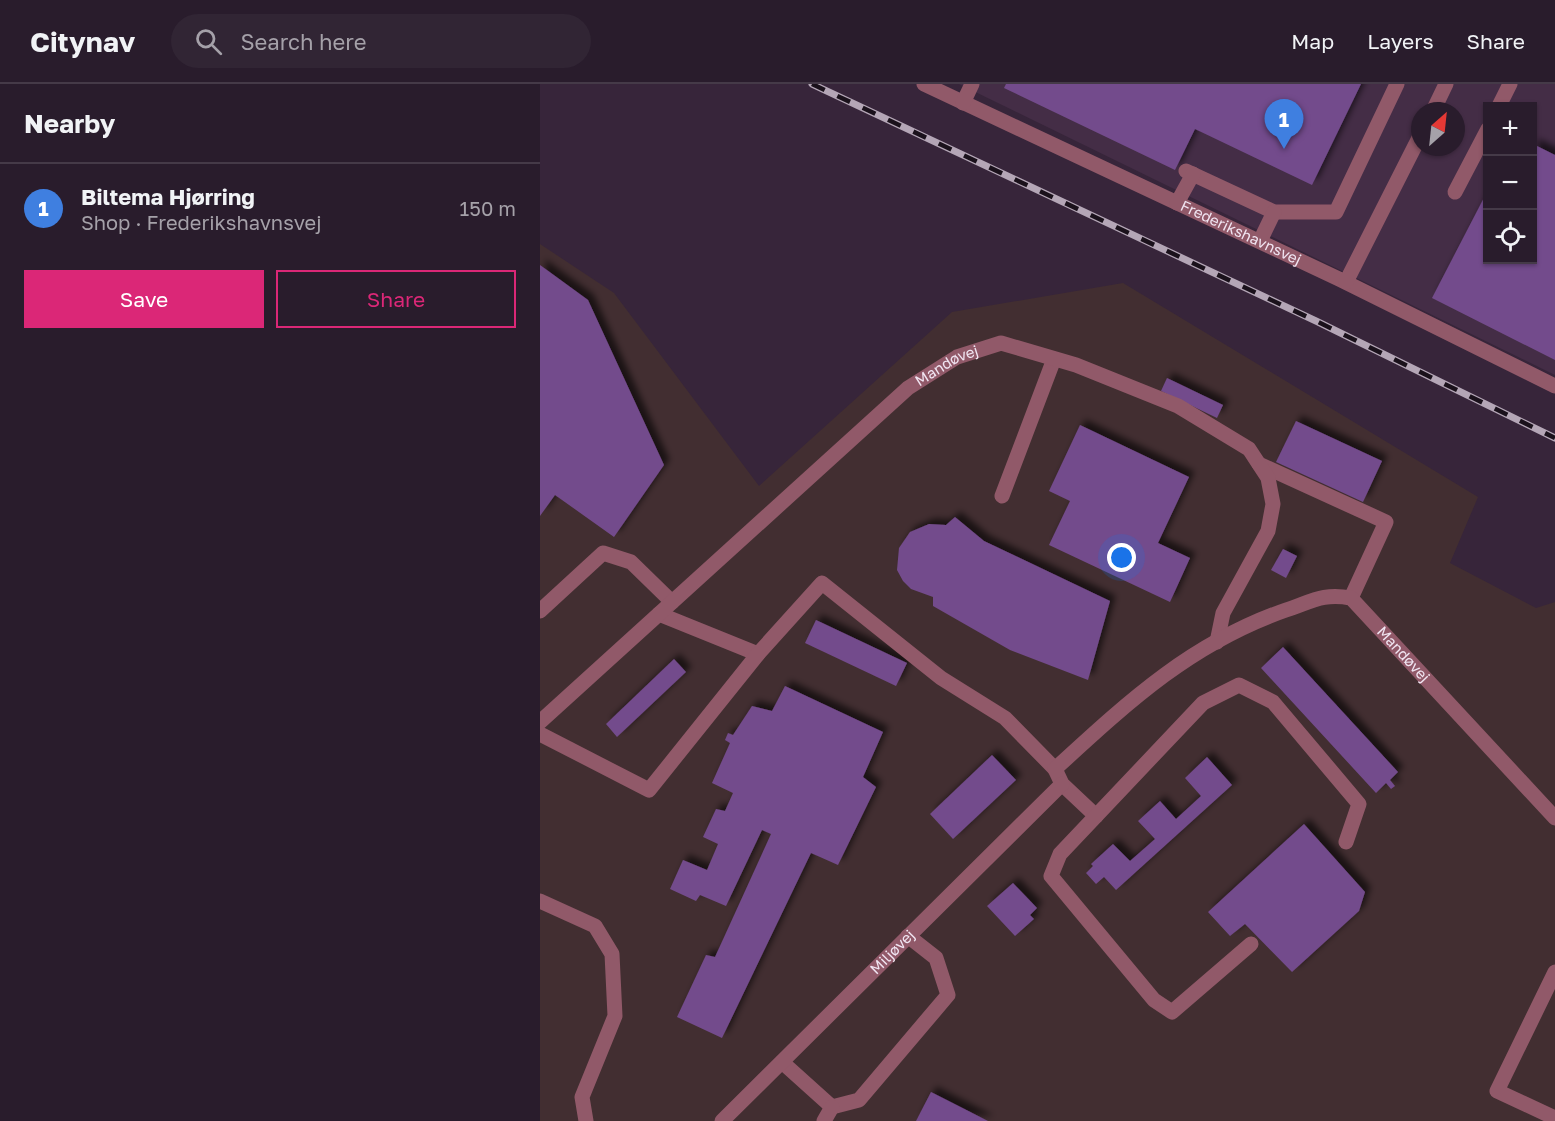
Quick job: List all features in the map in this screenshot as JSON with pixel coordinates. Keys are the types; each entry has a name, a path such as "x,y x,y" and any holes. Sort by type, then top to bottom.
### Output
{"street":[{"name":"Frederikshavnsvej","path":"924,84 1346,282 1555,386"},
{"path":"963,103 972,84"},
{"path":"1178,203 1190,172 1274,212 1336,212 1397,84"},
{"path":"1437,102 1446,84"},
{"path":"1501,102 1510,84"},
{"path":"1455,192 1483,139"},
{"path":"1346,282 1411,154"},
{"path":"1260,241 1274,212"},
{"name":"Mandøvej","path":"540,722 908,388 957,357 1001,343 1054,359 1178,406 1249,449 1268,478 1273,504 1268,531 1223,613 1217,642"},
{"path":"1002,496 1054,359"},
{"path":"1055,769 1128,701 1183,661 1253,622 1330,594 1352,598 1386,522 1259,464"},
{"path":"540,611 603,553 631,562 672,602"},
{"path":"540,734 650,790 758,654 822,583 941,678 1005,718 1055,769 1062,784 1096,816"},
{"name":"Mandøvej","path":"1352,598 1555,818"},
{"path":"659,614 758,654"},
{"path":"1251,944 1172,1012 1154,1000 1051,876 1060,854 1203,703 1239,685 1273,702 1359,804 1346,842"},
{"name":"Miljøvej","path":"722,1121 1062,784"},
{"path":"540,901 595,926 612,954 615,1016 582,1096 586,1121"},
{"path":"824,1121 832,1107 859,1100 948,995 936,958 908,936"},
{"path":"1555,972 1497,1090 1555,1118"},
{"path":"782,1062 832,1107"}],"shaded area":[{"path":"959,84 1555,84 1555,375"},
{"path":"540,244 614,293 759,486 952,312 1123,283 1478,497 1450,563 1536,608 1555,602 1555,1121 540,1121"}],"building":[{"path":"1006,84 1361,84 1312,185 1195,129 1175,170 1004,88"},
{"path":"1537,146 1555,155 1555,360 1432,298 1483,200 1483,264 1537,264"},
{"path":"540,265 588,300 664,465 614,537 555,495 540,516"},
{"path":"1167,378 1223,405 1217,418 1161,391"},
{"path":"1296,421 1382,461 1363,502 1276,462"},
{"path":"1080,425 1189,477 1158,543 1190,558 1170,602 1049,545 1070,501 1049,491"},
{"path":"955,517 984,541 1110,601 1088,680 1010,650 933,606 933,597 911,589 903,581 897,570 899,548 910,532 929,524 946,525"},
{"path":"1283,549 1297,556 1286,578 1271,570"},
{"path":"816,620 907,663 896,686 805,643"},
{"path":"1283,647 1398,772 1390,780 1395,786 1391,789 1386,783 1376,793 1261,668"},
{"path":"674,659 686,672 617,737 606,724"},
{"path":"785,686 883,732 863,777 876,787 838,865 811,853 722,1038 677,1017 706,955 715,957 771,834 762,830 726,906 700,895 696,901 670,889 683,860 707,870 718,844 703,837 716,809 725,811 733,793 712,783 730,743 725,740 728,733 733,735 752,706 772,711"},
{"path":"992,755 1016,780 953,839 930,814"},
{"path":"1207,757 1232,785 1116,890 1104,877 1096,884 1086,873 1093,866 1091,864 1113,844 1130,861 1155,839 1138,821 1160,801 1176,819 1201,796 1185,778"},
{"path":"1304,824 1365,892 1359,911 1292,972 1245,924 1230,936 1208,912"},
{"path":"1013,883 1037,908 1030,915 1034,919 1015,936 987,906"},
{"path":"931,1092 988,1121 916,1121"}],"railway":[{"path":"812,84 1316,321 1555,438"}],"place":[{"name":"Biltema Hjørring","path":"1284,149"}]}
